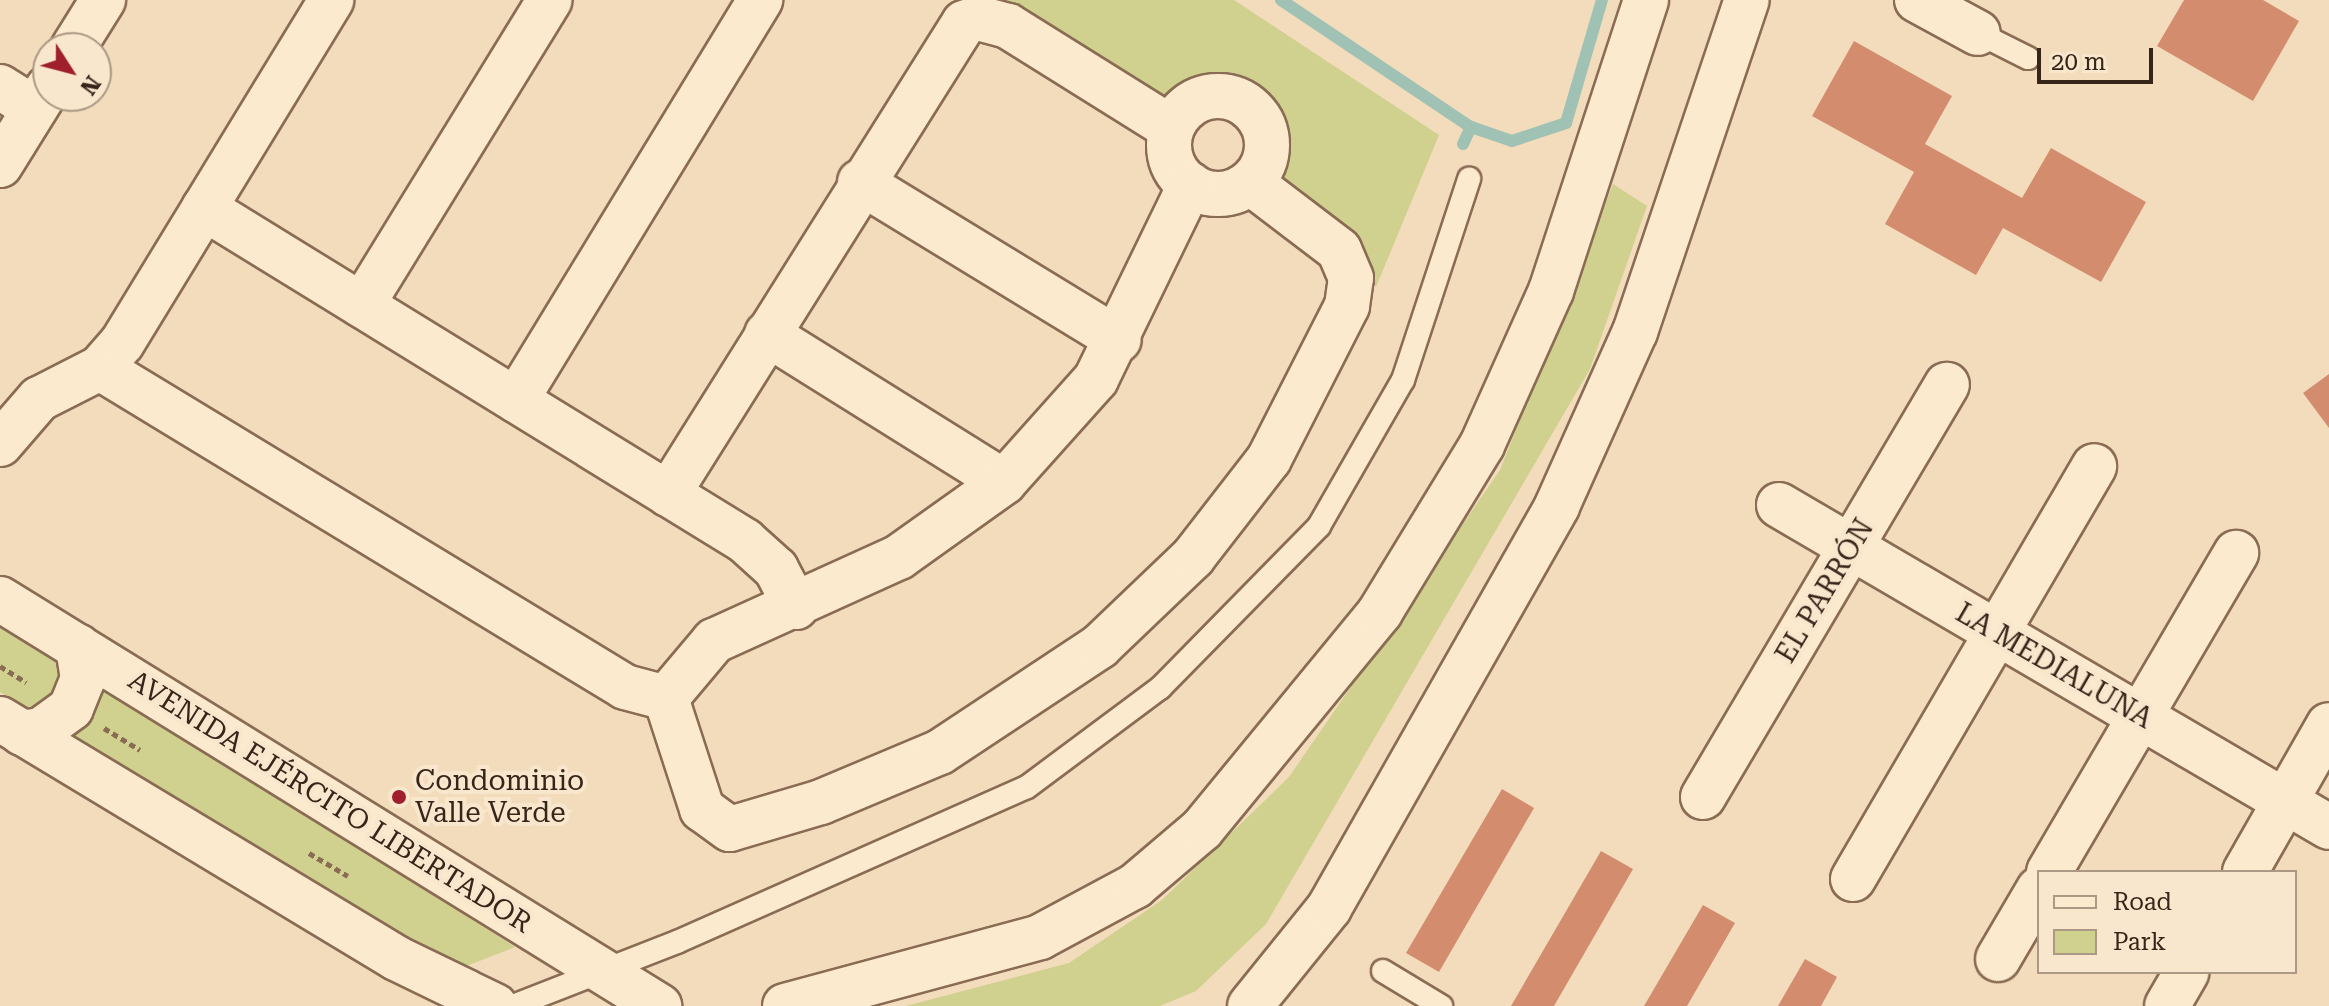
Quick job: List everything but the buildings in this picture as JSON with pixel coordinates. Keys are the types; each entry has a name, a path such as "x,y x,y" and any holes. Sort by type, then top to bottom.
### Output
{"street":[{"path":"83,32 103,0"},
{"path":"0,444 39,399 100,368 204,208 331,0"},
{"path":"362,305 550,0"},
{"path":"516,400 760,0"},
{"path":"785,1006 1051,932 1135,886 1202,829 1380,612 1482,445 1551,291 1646,0"},
{"path":"1250,1006 1329,908 1557,506 1635,332 1747,0"},
{"path":"1917,0 1978,33"},
{"path":"668,494 953,32 978,18 1008,26 1171,128"},
{"path":"0,165 28,95"},
{"path":"1207,97 1239,100 1267,138 1251,183 1222,195 1190,185 1170,161 1171,128 1207,97"},
{"path":"860,182 1119,340"},
{"path":"666,698 702,809 730,829 821,802 940,752 1100,646 1193,557 1251,484 1301,406 1347,306 1351,278 1339,250 1251,183"},
{"path":"666,698 714,641 796,607 899,557 1004,482 1069,414 1119,340 1190,185"},
{"path":"204,208 762,554 796,607"},
{"path":"767,334 1004,482"},
{"path":"100,368 625,687 666,698"},
{"name":"EL PARRÓN","path":"1703,797 1947,385"},
{"path":"1853,879 2094,466"},
{"name":"LA MEDIALUNA","path":"1779,505 2329,827"},
{"path":"2050,870 2236,553"},
{"name":"AVENIDA EJÉRCITO LIBERTADOR","path":"0,599 659,1006"},
{"path":"11,726 71,708 83,679 78,646"},
{"path":"2246,870 2329,725"},
{"path":"11,726 396,958 495,1006"},
{"path":"1998,959 2037,892"},
{"path":"2167,1006 2186,974"}],"lane":[{"path":"1978,33 2028,58"},
{"path":"513,1006 604,972 1027,787 1160,688 1319,526 1403,380 1469,179"},
{"path":"1383,971 1441,1006"}],"path":[{"path":"0,666 148,755"},
{"path":"302,849 354,880"}],"green space":[{"path":"996,0 1234,0 1439,135 1376,287 1356,249 1285,188 1283,129 1269,108 1226,86 1161,111"},
{"path":"1613,184 1647,206 1590,369 1266,924 1196,991 1160,1006 906,1006 1069,963 1162,900 1289,777 1500,470"},
{"path":"0,626 70,670 67,695 33,712 0,692"},
{"path":"101,684 515,947 446,974 57,733 95,710"}],"waterway":[{"path":"1281,0 1471,127"},
{"path":"1463,144 1471,127 1512,141 1566,123 1602,0"}],"place":[{"name":"Condominio Valle Verde","path":"399,797"}]}
